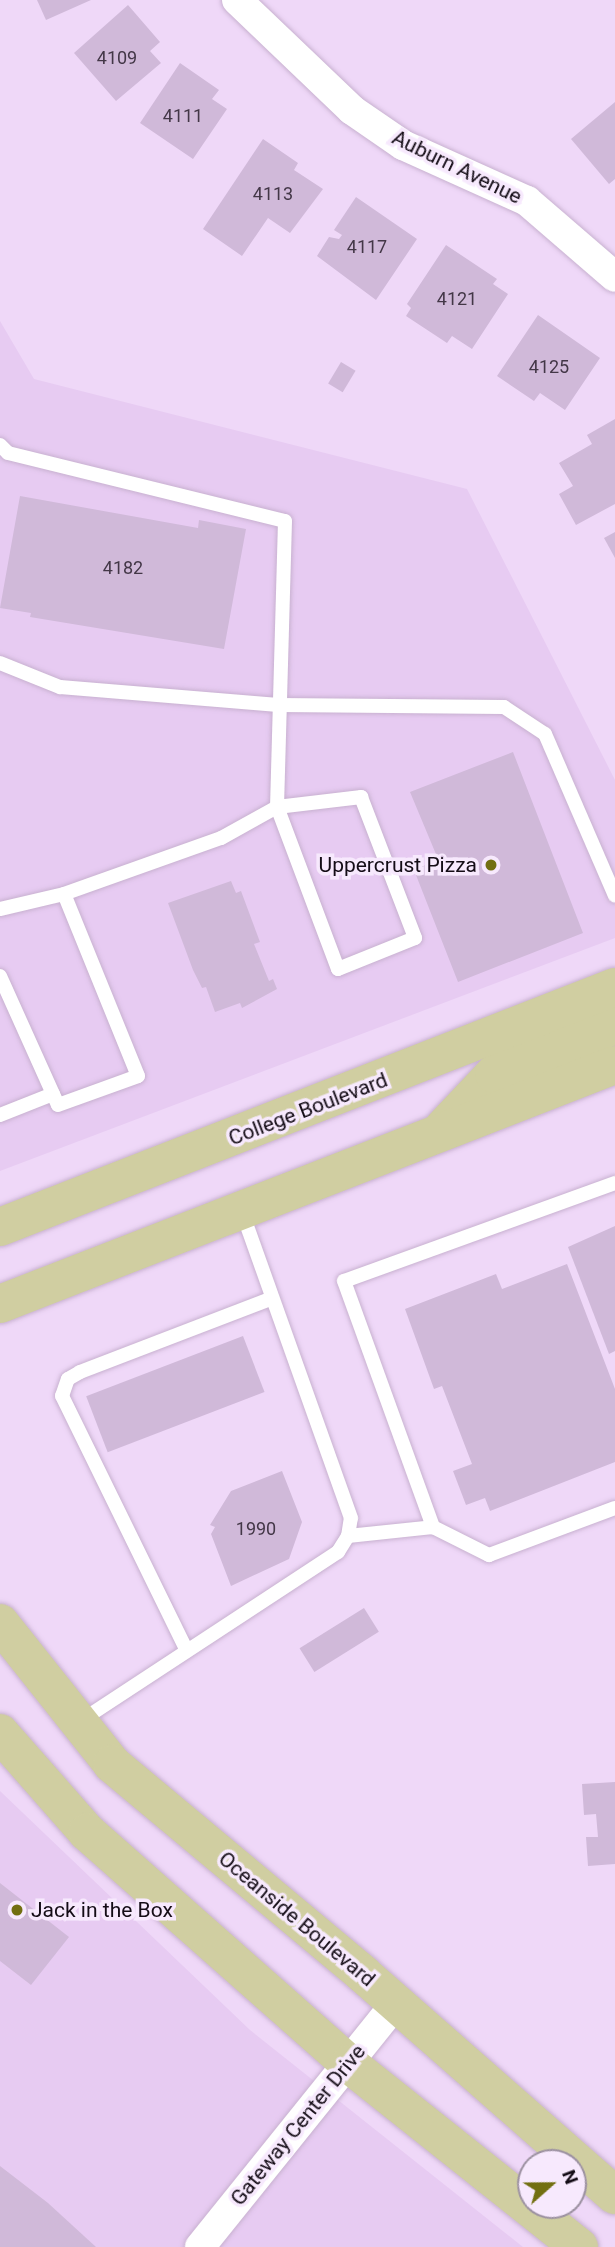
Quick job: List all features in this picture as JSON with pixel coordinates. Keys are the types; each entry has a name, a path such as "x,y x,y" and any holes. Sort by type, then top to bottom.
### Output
{"main road":[{"name":"College Boulevard","path":"0,1227 615,987"},
{"path":"437,1135 494,1074 615,1025"},
{"path":"0,1304 615,1065"},
{"name":"Oceanside Boulevard","path":"0,1623 112,1765 396,2003 615,2195"},
{"path":"0,1733 87,1832 349,2064 579,2247"}],"street":[{"name":"Auburn Avenue","path":"237,0 352,110 403,145 527,201 615,277"},
{"name":"Gateway Center Drive","path":"200,2247 396,2003"}],"lane":[{"path":"0,445 8,453 285,521 277,807 338,969 415,938 361,797 277,807 221,838 64,894 0,909"},
{"path":"0,663 60,687 278,705 504,707 545,734 615,896"},
{"path":"0,976 58,1105 138,1076 64,894"},
{"path":"0,1115 53,1094"},
{"path":"433,1527 344,1282 615,1183"},
{"path":"78,1722 338,1552 348,1536 351,1518 270,1299 242,1210"},
{"path":"186,1649 62,1396 68,1379 80,1372 270,1299"},
{"path":"348,1536 433,1527 489,1555 615,1508"}],"shaded area":[{"path":"0,321 34,379 467,489 615,780 615,938 0,1171"},
{"path":"0,1791 250,2030 523,2247 0,2247"}],"building":[{"path":"37,0 91,0 46,20"},
{"path":"128,5 160,42 150,51 161,63 116,101 74,53"},
{"path":"180,63 219,90 212,99 227,109 193,159 140,123"},
{"path":"615,102 615,179 609,184 571,139"},
{"path":"263,139 298,163 294,170 323,189 290,233 268,218 242,256 203,229"},
{"path":"356,197 417,239 376,300 317,256 329,237 339,239 342,235 334,230"},
{"path":"446,245 497,279 493,284 508,294 472,349 452,336 447,343 406,316 411,308 407,304"},
{"path":"538,315 600,358 565,410 540,393 534,401 497,376"},
{"path":"341,362 356,371 343,392 328,383"},
{"path":"615,419 615,504 576,525 559,494 573,486 559,463 592,444 587,435"},
{"path":"20,496 198,528 199,520 246,529 224,649 30,617 31,613 0,608"},
{"path":"615,532 615,558 604,538"},
{"name":"Uppercrust Pizza","path":"513,752 583,933 458,982 414,870 438,859 410,792"},
{"path":"231,881 236,893 241,891 260,942 254,944 269,981 273,979 277,989 242,1008 240,1003 215,1012 206,987 202,988 193,970 168,903"},
{"path":"615,1226 615,1351 609,1354 568,1247"},
{"path":"567,1264 615,1389 615,1462 490,1511 485,1498 466,1505 453,1471 472,1464 442,1386 434,1389 405,1309 496,1274 502,1289"},
{"path":"243,1336 265,1392 108,1452 86,1396"},
{"path":"282,1471 302,1522 289,1559 231,1586 211,1534 215,1527 210,1525 231,1491"},
{"path":"364,1608 379,1632 314,1672 300,1648"},
{"path":"615,1782 615,1864 588,1866 586,1837 598,1837 596,1814 584,1815 582,1784"},
{"name":"Jack in the Box","path":"0,1883 69,1937 31,1985 0,1961"},
{"path":"0,2166 48,2203 96,2247 0,2247"}],"place":[{"name":"Uppercrust Pizza","path":"491,865"},
{"name":"Jack in the Box","path":"17,1910"}]}
